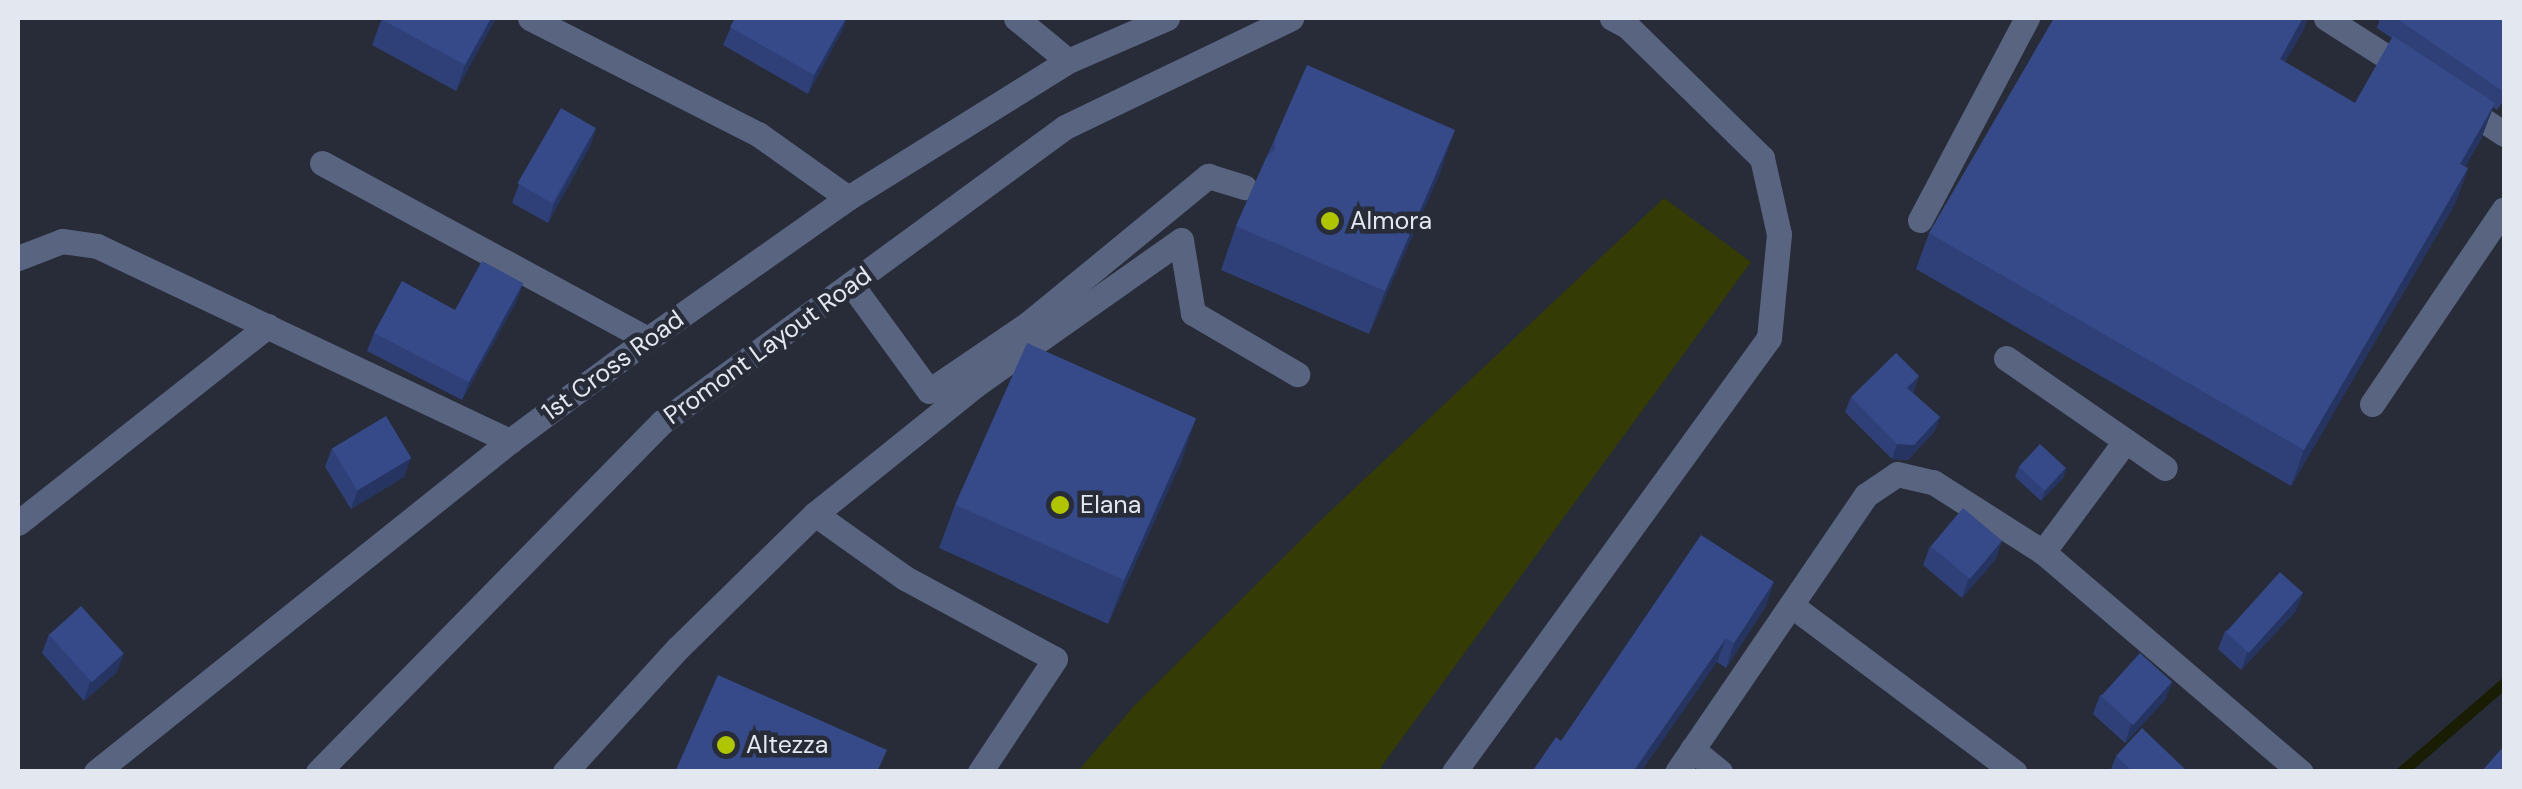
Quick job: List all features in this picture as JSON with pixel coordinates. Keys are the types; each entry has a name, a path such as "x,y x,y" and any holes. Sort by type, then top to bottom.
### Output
{"street":[{"path":"530,18 758,134 848,198"},
{"path":"1016,18 1068,61"},
{"name":"1st Cross Road","path":"96,772 510,442 848,198 1068,61 1167,18"},
{"name":"Promont Layout Road","path":"318,772 662,422 1065,127 1291,18"},
{"path":"1454,772 1769,338 1779,234 1762,158 1627,26 1612,18"},
{"path":"1920,220 2027,18"},
{"path":"2343,22 2502,127"},
{"path":"322,163 648,339"},
{"path":"850,284 930,391 1029,322 1208,176 1244,187"},
{"path":"2372,404 2504,210"},
{"path":"565,772 678,648 815,514 974,386 1181,240 1193,313 1297,374"},
{"path":"18,258 62,241 96,246 510,442"},
{"path":"18,523 267,326"},
{"path":"2006,358 2164,468"},
{"path":"2043,552 2124,443"},
{"path":"1676,772 1866,495 1898,474 1933,482 2043,552 2301,772"},
{"path":"815,514 905,578 1056,659 980,772"},
{"path":"1791,605 2014,772"},
{"path":"1692,749 1720,772"}],"green space":[{"path":"1664,198 1751,262 1378,771 1078,771 1135,705 1322,519"}],"building":[{"path":"382,18 491,18 465,65"},
{"path":"735,18 846,18 814,75 730,27"},
{"path":"2054,18 2303,18 2280,59 2355,103 2393,36 2495,103 2460,164 2468,168 2304,450 1929,233"},
{"path":"2396,18 2504,18 2504,92"},
{"name":"Almora","path":"1307,65 1455,130 1385,291 1236,226 1266,158 1275,149 1275,138"},
{"path":"561,108 596,128 552,203 518,183"},
{"path":"482,261 523,283 469,382 374,333 402,281 455,310"},
{"name":"Elana","path":"1027,343 1196,418 1124,580 955,505"},
{"path":"1896,353 1919,376 1907,388 1940,417 1914,445 1897,444 1851,397"},
{"path":"386,416 411,458 357,490 332,448"},
{"path":"2040,444 2066,468 2044,491 2019,467"},
{"path":"1963,508 2002,541 1970,579 1931,546"},
{"path":"1701,535 1774,582 1734,643 1726,638 1633,772 1532,772 1556,737 1561,741"},
{"path":"2280,572 2303,593 2249,653 2226,632"},
{"path":"81,606 124,654 92,682 49,635"},
{"path":"2140,653 2172,682 2133,725 2101,696"},
{"path":"718,675 887,750 877,772 675,772"},
{"path":"2142,728 2188,772 2133,772 2116,756"},
{"path":"2504,746 2504,772 2481,772"}],"waterway":[{"path":"2401,772 2504,683"}],"place":[{"name":"Almora","path":"1330,221"},
{"name":"Elana","path":"1060,505"},
{"name":"Altezza","path":"726,745"}]}
